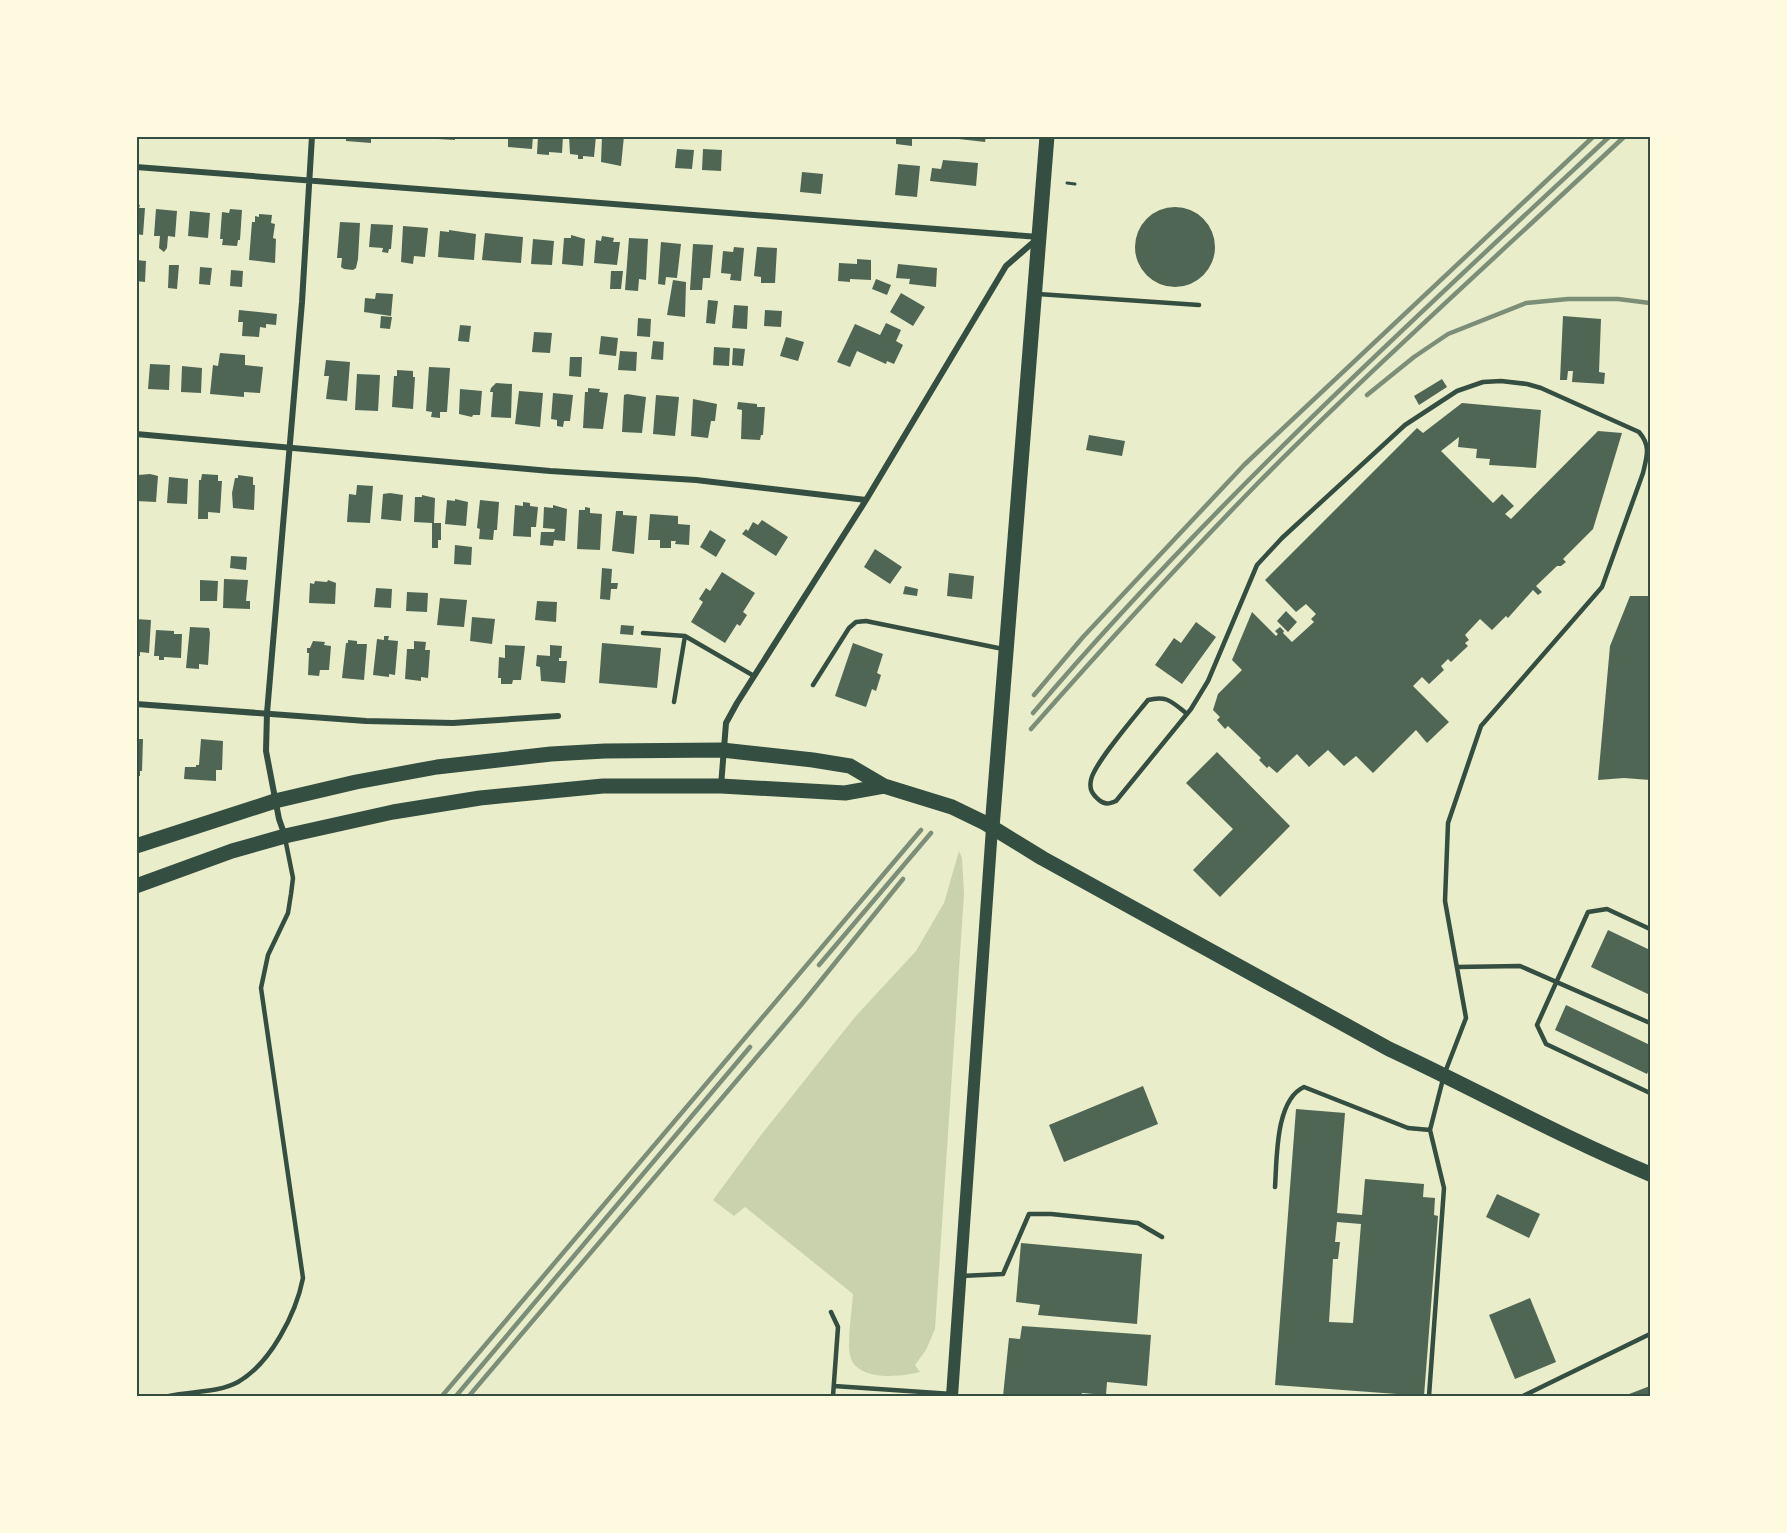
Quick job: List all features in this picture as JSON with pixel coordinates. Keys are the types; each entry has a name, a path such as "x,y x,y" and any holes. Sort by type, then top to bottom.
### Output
{"main road":[{"path":"952,1395 992,828 1047,136"},
{"path":"136,846 275,801 356,782 437,767 551,754 594,751 722,750 850,766 884,786 952,807 1266,983 1389,1049 1592,1150 1650,1174"},
{"path":"136,886 232,851 285,836 393,812 480,798 603,786 721,786 845,793 884,786"}],"street":[{"path":"285,836 275,801 266,751 267,713 302,302 312,136"},
{"path":"136,167 1040,237"},
{"path":"721,786 722,750 726,723 866,500 1006,266 1040,237"},
{"path":"136,434 550,471 696,480 866,500"},
{"path":"136,704 366,721 453,723 558,716"}],"lane":[{"path":"1035,293 1199,305"},
{"path":"1186,714 1168,699 1160,697 1148,700 1093,772 1090,787 1092,794 1102,802 1109,804 1116,801 1186,714 1208,681 1257,565 1282,538 1405,425 1457,392 1484,382 1527,384 1541,388 1639,432 1646,440 1647,459 1602,587 1481,726 1448,823 1445,901 1466,1018 1444,1075 1430,1130 1444,1188 1429,1396"},
{"path":"813,685 849,628 856,622 866,621 1006,650"},
{"path":"643,633 686,636 754,676"},
{"path":"674,702 686,636"},
{"path":"169,1396 237,1383 263,1360 283,1331 300,1292 303,1278 261,988 268,955 288,913 293,878 285,836"},
{"path":"1650,929 1607,909 1588,912 1537,1025 1546,1044 1650,1093"},
{"path":"1457,967 1520,966 1650,1023"},
{"path":"1275,1187 1282,1116 1297,1090 1304,1088 1408,1128 1430,1130"},
{"path":"961,1275 1003,1274 1029,1214 1051,1214 1138,1223 1162,1237"},
{"path":"831,1312 838,1327 833,1396"},
{"path":"1523,1396 1650,1334"},
{"path":"834,1386 952,1395"}],"path":[{"path":"1067,183 1075,184"}],"green space":[{"path":"959,851 962,858 964,894 935,1329 926,1350 915,1365 920,1372 891,1376 870,1374 854,1364 850,1355 849,1334 853,1294 745,1207 734,1216 713,1200 761,1135 855,1017 916,951 944,903"}],"building":[{"path":"346,136 371,136 371,143 346,141"},
{"path":"439,136 455,136 455,140 438,139"},
{"path":"508,136 533,136 532,149 508,147"},
{"path":"538,136 563,136 562,153 537,154"},
{"path":"569,136 596,136 594,157 583,156 583,159 578,159 578,155 570,154"},
{"path":"602,136 624,136 621,166 601,162"},
{"path":"896,136 912,136 912,146 896,144"},
{"path":"950,136 986,136 985,142 950,138"},
{"path":"677,149 694,150 692,169 675,168"},
{"path":"703,149 722,150 721,171 702,170"},
{"path":"943,160 978,163 976,186 930,181 932,168 941,169"},
{"path":"898,164 920,166 917,197 895,195"},
{"path":"802,172 823,174 821,194 800,192"},
{"path":"136,204 140,205 139,208 145,208 143,235 136,234"},
{"path":"1175,207 1190,210 1203,219 1212,232 1215,247 1212,262 1203,275 1190,284 1175,287 1160,284 1147,275 1138,262 1135,247 1138,232 1147,219 1160,210"},
{"path":"156,209 177,211 175,237 168,236 167,248 164,252 159,248 160,236 154,236"},
{"path":"230,209 242,210 240,240 237,246 222,245 223,239 220,239 222,212 229,213"},
{"path":"190,211 210,213 208,238 188,236"},
{"path":"259,214 272,215 271,223 275,224 273,238 276,239 275,263 249,260 252,222 255,222 255,216 259,217"},
{"path":"340,222 360,223 358,259 356,268 353,270 341,267 342,258 337,258"},
{"path":"371,224 393,225 391,249 388,253 382,252 383,248 369,247"},
{"path":"403,226 428,228 425,257 414,256 413,264 401,262"},
{"path":"449,230 476,234 474,260 438,257 440,231 449,232"},
{"path":"485,233 523,237 521,263 482,260"},
{"path":"571,235 585,239 583,266 562,264 564,238 571,238"},
{"path":"602,236 614,238 613,242 620,242 617,265 594,263 596,240 601,241"},
{"path":"629,238 648,239 646,280 639,279 638,291 625,290"},
{"path":"533,239 554,241 552,265 531,264"},
{"path":"661,242 681,244 677,278 666,277 665,285 658,284"},
{"path":"693,244 713,245 710,278 703,278 702,290 690,290"},
{"path":"734,247 744,248 741,281 730,280 731,274 721,273 723,251 733,252"},
{"path":"757,247 777,248 775,283 761,283 761,277 754,276"},
{"path":"857,259 871,260 871,280 838,281 839,263 857,264"},
{"path":"136,260 146,261 145,282 136,281"},
{"path":"898,264 937,268 936,287 909,284 910,279 896,278"},
{"path":"169,265 179,265 177,289 168,288"},
{"path":"200,267 212,268 210,285 199,284"},
{"path":"231,270 243,271 242,287 230,286"},
{"path":"611,271 623,271 621,289 610,289"},
{"path":"876,279 891,285 887,295 872,289"},
{"path":"673,280 686,282 685,317 667,315"},
{"path":"376,293 393,294 391,316 364,312 365,298 375,299"},
{"path":"901,293 925,307 913,326 890,312"},
{"path":"708,300 718,301 715,324 706,323"},
{"path":"734,305 748,306 747,329 732,328"},
{"path":"239,310 277,314 276,325 266,324 266,328 260,327 259,337 242,336 243,322 238,322"},
{"path":"765,310 782,311 781,327 764,326"},
{"path":"381,316 392,317 390,329 380,328"},
{"path":"1563,316 1601,319 1599,372 1605,373 1604,384 1572,382 1573,371 1568,371 1567,380 1560,380"},
{"path":"638,318 651,319 650,337 637,336"},
{"path":"886,323 901,330 896,341 903,345 894,364 887,361 886,364 857,351 850,367 837,362 855,324 880,335"},
{"path":"460,325 471,326 469,342 458,341"},
{"path":"534,332 552,333 550,353 532,352"},
{"path":"601,336 618,338 616,356 599,354"},
{"path":"786,337 804,342 798,361 780,356"},
{"path":"653,341 664,342 663,360 651,359"},
{"path":"714,347 730,348 729,366 713,365"},
{"path":"733,348 745,349 743,366 732,365"},
{"path":"620,351 637,352 636,371 618,370"},
{"path":"220,353 245,355 245,365 263,367 260,393 244,392 244,397 210,394 213,365 218,366"},
{"path":"570,357 582,357 581,377 569,376"},
{"path":"326,360 350,362 347,401 326,399 329,376 324,376"},
{"path":"150,364 170,365 169,390 148,389"},
{"path":"182,366 202,368 201,393 181,392"},
{"path":"429,367 450,368 447,412 440,412 440,418 431,417 432,412 426,411"},
{"path":"397,370 413,371 413,377 415,377 413,409 392,407 394,376 397,376"},
{"path":"357,374 380,375 378,411 355,410"},
{"path":"1442,379 1447,387 1419,405 1414,396"},
{"path":"496,383 512,384 511,418 491,417 493,392 490,392"},
{"path":"588,388 600,389 599,392 608,393 603,429 583,428 585,392 588,392"},
{"path":"460,389 482,391 480,415 472,417 459,414"},
{"path":"519,391 543,393 540,427 515,424"},
{"path":"553,393 573,395 570,421 564,421 563,427 557,426 557,420 551,419"},
{"path":"624,395 646,397 642,433 622,432"},
{"path":"656,395 679,397 675,436 653,434"},
{"path":"693,399 717,404 715,421 711,421 708,438 691,436"},
{"path":"738,402 765,407 763,435 760,440 741,439 742,410 737,409"},
{"path":"1462,403 1541,410 1536,468 1489,465 1490,459 1476,458 1477,449 1458,447 1459,437 1441,451 1493,503 1502,494 1514,506 1505,514 1511,519 1598,431 1622,433 1593,529 1563,559 1566,562 1557,566 1536,586 1542,592 1538,595 1533,590 1508,618 1506,616 1492,630 1480,619 1465,635 1469,640 1465,643 1468,646 1451,662 1448,659 1441,666 1444,670 1429,684 1422,677 1413,686 1449,722 1427,743 1416,730 1373,773 1356,756 1344,766 1328,750 1309,767 1297,754 1277,773 1269,766 1267,768 1259,760 1261,758 1228,726 1225,729 1217,720 1220,717 1213,710 1218,694 1242,670 1232,660 1252,612 1276,636 1278,634 1275,631 1280,627 1292,642 1314,622 1311,619 1316,614 1306,604 1296,612 1265,580 1417,428 1423,433"},
{"path":"1089,435 1125,441 1122,456 1086,450"},
{"path":"202,474 218,475 218,481 222,481 220,513 208,512 208,519 198,519 199,480"},
{"path":"138,475 158,476 156,502 136,501"},
{"path":"238,475 253,477 254,510 233,508 232,493 235,478 238,478"},
{"path":"169,477 188,479 187,504 167,503"},
{"path":"357,485 373,486 370,523 347,522 349,494 356,495"},
{"path":"383,494 403,495 401,521 381,519"},
{"path":"422,495 435,498 434,523 441,523 441,540 438,540 438,548 432,548 432,523 414,522 415,497 422,497"},
{"path":"455,499 468,502 466,526 445,524 447,500 455,501"},
{"path":"480,500 499,502 497,530 494,530 493,540 479,539 480,529 477,528"},
{"path":"523,502 538,507 536,527 531,527 531,537 513,536 515,505 523,506"},
{"path":"553,505 567,509 565,541 554,540 553,546 540,545 541,532 554,532 555,529 543,528 544,507 553,508"},
{"path":"585,507 590,508 590,513 602,514 600,550 577,549 579,510 585,510"},
{"path":"616,511 623,511 623,515 637,516 634,554 612,551"},
{"path":"650,514 678,516 678,524 690,525 689,545 675,544 676,541 671,541 671,548 660,548 660,540 648,540"},
{"path":"762,520 788,537 776,556 742,534 746,529 748,531 753,522 758,525"},
{"path":"710,530 726,540 716,557 700,547"},
{"path":"455,545 472,547 471,565 454,564"},
{"path":"875,549 902,567 890,584 864,567"},
{"path":"231,556 247,557 246,570 230,568"},
{"path":"602,568 612,569 611,583 618,583 617,589 611,589 610,600 600,599"},
{"path":"722,572 755,593 743,612 747,615 740,626 737,624 725,643 691,622 703,602 699,599 706,588 710,591"},
{"path":"949,573 974,576 972,599 947,596"},
{"path":"224,579 248,580 246,601 250,601 250,609 223,608"},
{"path":"200,580 218,581 217,601 200,601"},
{"path":"328,580 336,583 335,604 309,603 310,583 327,582"},
{"path":"905,586 918,589 917,596 903,594"},
{"path":"376,588 392,589 391,608 374,607"},
{"path":"1649,589 1650,780 1624,778 1598,780 1610,646 1630,596 1648,596"},
{"path":"407,592 428,593 427,612 406,611"},
{"path":"440,598 467,600 464,627 437,625"},
{"path":"537,601 557,602 556,622 535,620"},
{"path":"1286,611 1297,622 1288,632 1277,621"},
{"path":"472,617 495,619 492,644 470,641"},
{"path":"136,619 151,620 149,653 140,652 140,656 136,656"},
{"path":"1196,622 1216,637 1182,684 1155,665 1174,638 1181,643"},
{"path":"621,625 634,626 633,635 620,634"},
{"path":"190,627 209,628 208,665 199,664 199,669 186,668"},
{"path":"156,630 182,634 181,658 164,657 164,660 159,660 159,656 154,656"},
{"path":"384,636 389,636 388,640 398,641 395,675 389,674 389,677 373,675 377,639 384,640"},
{"path":"348,640 357,641 357,644 367,644 364,680 342,678"},
{"path":"313,641 325,642 324,645 331,646 329,670 320,670 319,676 308,675 309,653 307,653 307,648 310,648"},
{"path":"414,641 426,642 425,650 430,650 428,678 421,677 421,681 405,679 407,649 414,649"},
{"path":"602,643 661,648 657,688 599,683"},
{"path":"853,643 883,654 877,673 881,675 876,691 872,689 866,707 835,696"},
{"path":"505,645 525,646 521,680 513,680 512,684 501,684 501,678 498,678 499,657 505,658"},
{"path":"550,645 562,646 559,661 567,661 565,683 541,681 540,667 536,666 537,655 550,656"},
{"path":"136,739 143,739 140,776 136,776"},
{"path":"201,739 223,741 222,770 216,770 216,781 184,779 185,767 199,765"},
{"path":"1217,752 1290,826 1220,897 1193,870 1233,829 1186,783"},
{"path":"1608,930 1650,950 1650,995 1591,967"},
{"path":"1566,1005 1650,1045 1650,1068 1647,1074 1555,1030"},
{"path":"1143,1086 1158,1124 1064,1162 1049,1125"},
{"path":"1296,1109 1345,1113 1337,1213 1362,1215 1365,1179 1424,1184 1423,1197 1435,1198 1434,1215 1438,1216 1424,1396 1275,1385","holes":["1337,1222 1361,1224 1353,1323 1329,1322 1333,1259 1338,1259 1340,1242 1335,1242"]},
{"path":"1497,1194 1540,1214 1529,1238 1486,1217"},
{"path":"1021,1243 1142,1254 1137,1324 1038,1315 1040,1305 1016,1302"},
{"path":"1530,1298 1556,1362 1515,1379 1489,1315"},
{"path":"1022,1326 1151,1335 1147,1386 1107,1382 1106,1395 1082,1393 1081,1396 1003,1396 1009,1338 1020,1339"},
{"path":"1650,1386 1650,1396 1624,1396"}],"railway":[{"path":"1034,695 1083,637 1244,465 1594,136"},
{"path":"1033,713 1100,636 1241,488 1386,345 1610,136"},
{"path":"1031,729 1259,482 1394,351 1625,136"},
{"path":"1367,395 1414,357 1448,334 1526,303 1568,299 1618,299 1650,303"},
{"path":"442,1396 921,830"},
{"path":"819,965 931,833"},
{"path":"469,1396 801,1005 903,879"},
{"path":"456,1396 750,1047"}]}
